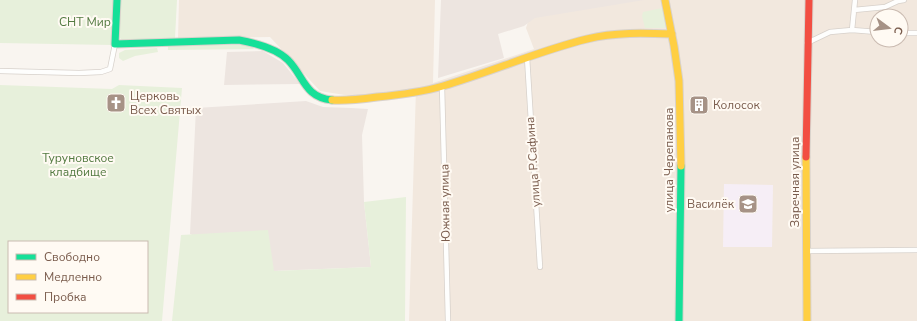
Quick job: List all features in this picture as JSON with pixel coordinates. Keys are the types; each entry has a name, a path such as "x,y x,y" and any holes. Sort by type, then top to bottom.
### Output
{"street":[{"path":"0,71 79,73 101,72 110,69 115,44 117,0"},
{"name":"улица Черепанова","path":"664,0 672,34 680,92 681,154 679,321"},
{"name":"Заречная улица","path":"807,321 806,251 808,0"},
{"path":"852,30 855,0"},
{"path":"854,10 885,7 904,0"},
{"path":"807,43 830,32 852,30 869,31"},
{"path":"115,44 239,40 255,43 279,53 288,60 307,88 314,94 329,100 345,101 389,96 442,86 578,41 606,36 643,33 672,34"},
{"name":"улица Р.Сафина","path":"526,57 540,267"},
{"name":"Южная улица","path":"442,86 448,321"},
{"path":"806,251 917,250"}],"shaded area":[{"path":"179,0 435,0 433,83 534,49 526,28 535,0 917,0 917,321 409,321 416,88 391,93 351,96 320,91 270,37 178,38"},
{"path":"441,0 644,0 535,18 524,26 498,34 504,58 438,78"},
{"path":"263,51 283,63 300,84 224,85 227,52"},
{"path":"306,101 323,107 368,109 362,135 364,202 371,267 273,271 190,234 196,108"},
{"name":"Василёк","path":"724,184 773,185 772,247 723,247"}],"green space":[{"name":"СНТ Мир","path":"0,0 114,0 112,45 0,43"},
{"path":"119,0 177,0 175,38 122,40 118,36"},
{"path":"662,8 664,9 668,25 665,28 645,28 642,16 643,12"},
{"path":"168,45 251,45 254,49 168,50"},
{"path":"157,48 158,52 135,56 123,61 119,58 119,53 125,50"},
{"name":"Туруновское кладбище","path":"0,85 112,89 119,85 182,88 162,321 0,321"},
{"path":"406,197 405,321 172,321 181,235 268,230 274,271 371,267 364,202"}],"traffic: fast":[{"path":"117,0 115,44 239,40 252,43 278,52 288,60 310,90 316,95 332,100"},
{"path":"679,321 681,166"}],"traffic: slow":[{"path":"665,0 679,81 681,166"},
{"path":"332,100 354,100 419,92 461,80 551,49 587,39 608,35 651,33 672,34"},
{"path":"806,157 807,321"}],"traffic: jam":[{"path":"806,157 809,0"}],"place":[{"name":"Церковь Всех Святых","path":"116,103"},
{"name":"Колосок","path":"699,105"},
{"name":"Василёк","path":"748,204"}]}
